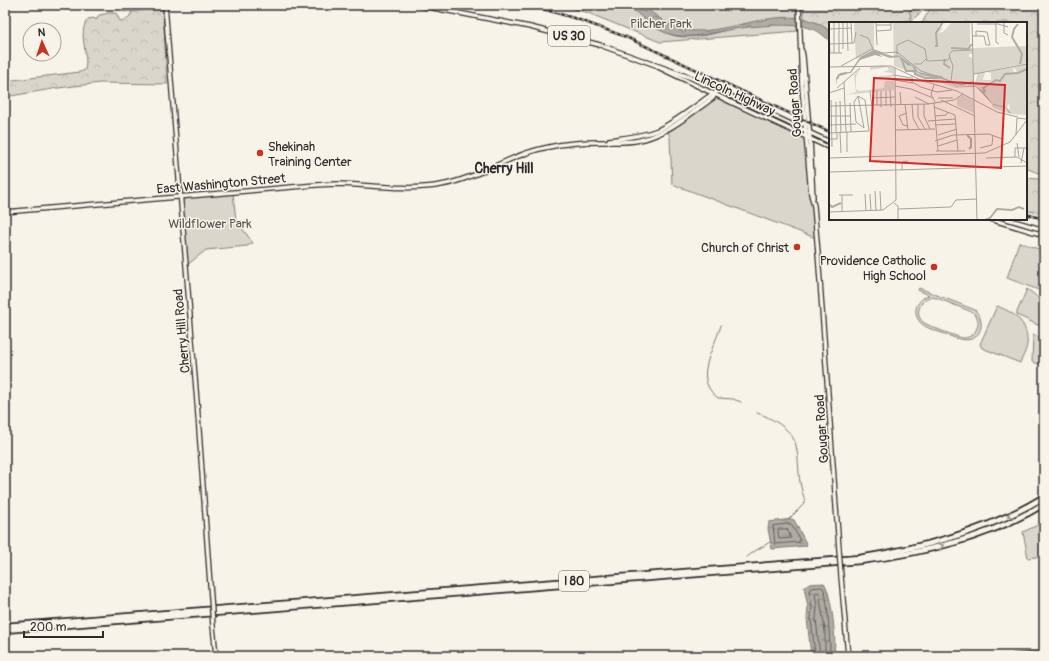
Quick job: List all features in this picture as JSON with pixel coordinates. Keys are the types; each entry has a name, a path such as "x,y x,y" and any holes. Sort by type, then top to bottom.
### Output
{"highway":[{"name":"I 80","path":"5,626 859,558 916,547 950,538 1013,513 1044,496"},
{"name":"I 80","path":"5,630 866,561 927,550 964,540 997,528 1044,504"}],"street":[{"name":"Cherry Hill Road","path":"165,5 216,656"},
{"name":"Lincoln Highway","path":"418,5 530,26 600,45 678,72 808,132"},
{"name":"Gougar Road","path":"799,5 801,72 808,132"},
{"name":"Gougar Road","path":"801,50 803,56 811,194 813,201 848,656"},
{"name":"Lincoln Highway","path":"655,65 664,71 808,138"},
{"name":"East Washington Street","path":"5,212 336,184 407,188 440,185 462,180 501,163 541,149 568,144 600,142 634,137 659,129 672,122 711,95 715,94 718,90"},
{"path":"792,124 801,124 806,121"},
{"name":"US 30","path":"808,132 829,142"},
{"name":"US 30","path":"808,138 829,148"},
{"path":"993,220 1044,235"},
{"path":"1010,220 1044,230"},
{"path":"1014,656 1044,654"}],"green space":[{"path":"122,5 163,5 163,9 123,12"},
{"name":"Pilcher Park","path":"560,5 796,5 798,31 660,42 588,13"},
{"path":"803,5 930,5 909,22 829,22 829,30 819,24 804,18"},
{"path":"930,5 1044,5 1044,169 1038,173 1027,168 1027,22 923,22 930,9"},
{"path":"163,9 167,84 100,83 5,97 5,81 80,72 85,70 86,57 83,30 88,19 94,18 96,20 99,15 116,13 120,21 129,18 133,11"},
{"path":"715,96 806,138 816,238 672,184 670,138 668,131"},
{"path":"1027,177 1040,179 1044,177 1044,215 1027,210"},
{"name":"Wildflower Park","path":"233,193 236,220 253,243 247,246 206,250 187,265 182,197"},
{"path":"1019,242 1044,251 1044,292 1007,278"},
{"path":"919,288 975,310 979,316 981,327 975,338 964,340 959,339 924,326 917,318 916,310 919,302 929,295 918,290","holes":["930,297 937,298 972,312 978,319 978,325 974,334 963,338 923,322 919,315 919,308 923,301"]},
{"path":"1027,289 1037,297 1044,309 1043,320 1040,326 1017,315"},
{"path":"997,306 1010,312 1020,320 1026,331 1027,345 1020,363 982,348 980,344"},
{"path":"1033,335 1044,338 1044,365 1032,362"},
{"path":"1044,522 1044,556 1028,558 1023,532"}],"water":[{"path":"625,5 642,6 660,19 680,29 691,31 714,30 765,19 783,17 799,18 815,22 829,30 829,40 813,29 785,25 742,28 696,36 673,35 659,30"},
{"path":"794,520 807,545 772,549 768,529 769,522"},
{"path":"824,583 827,588 831,607 835,642 834,651 833,656 811,656 807,618 808,607 804,587 808,584"}],"waterway":[{"path":"899,22 910,20 911,15 909,12 918,5"},
{"path":"893,22 899,22"},
{"path":"669,34 681,37 696,37 723,31"},
{"path":"721,325 707,363 706,379 710,390 718,398 733,399 741,402"},
{"path":"757,413 768,417 779,424 789,432 795,442 800,482 805,503 788,520"},
{"path":"747,557 770,542"}],"railway":[{"path":"529,5 577,19 626,37 829,132"},
{"path":"1027,214 1044,219"}],"place":[{"name":"Shekinah Training Center","path":"260,153"},
{"name":"Church of Christ","path":"797,247"},
{"name":"Providence Catholic High School","path":"934,267"}],"district":[{"name":"Cherry Hill","path":"504,168"}]}
